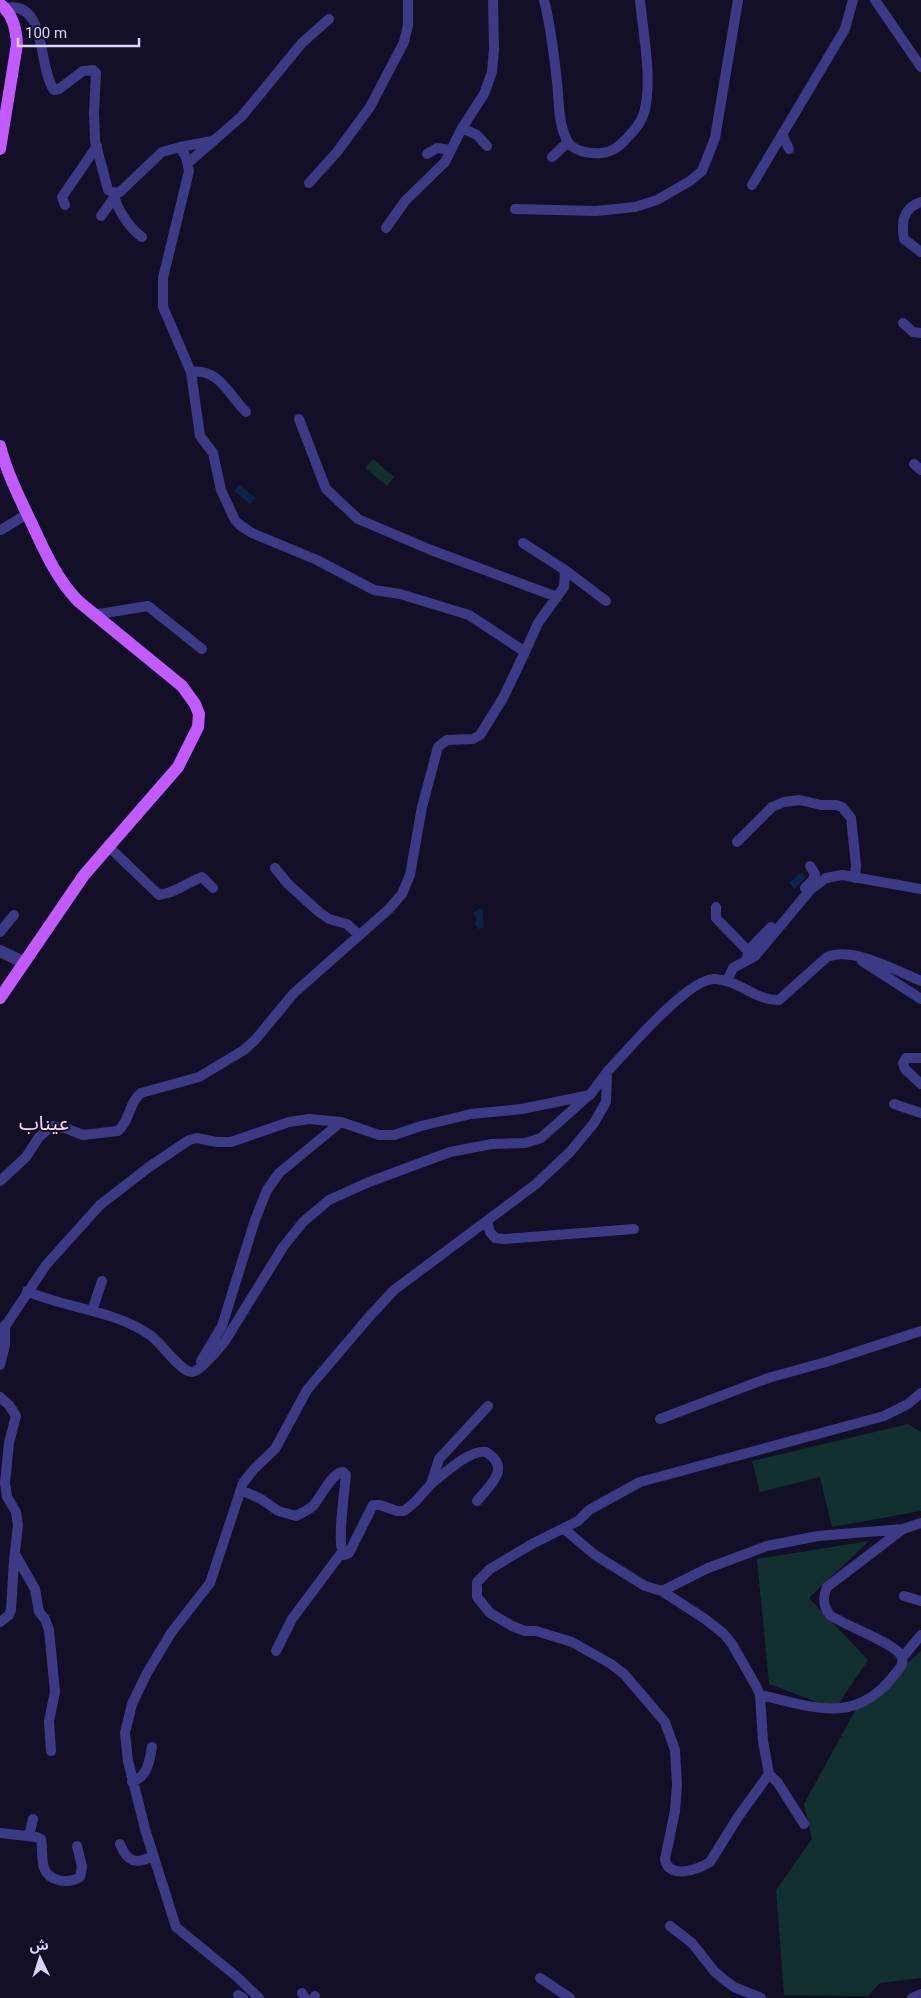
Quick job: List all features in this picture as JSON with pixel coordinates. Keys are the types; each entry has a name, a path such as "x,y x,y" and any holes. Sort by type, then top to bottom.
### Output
{"main road":[{"path":"0,149 17,44 12,18 2,6"},
{"path":"0,446 3,470 27,514 56,575 78,602 182,686 191,697 199,714 198,727 178,766 108,846 72,891 0,998"}],"street":[{"path":"309,183 337,152 370,107 404,42 408,25 408,0"},
{"path":"386,228 405,201 445,162 462,128 484,94 492,72 494,48 493,0"},
{"path":"544,0 563,129 568,142 578,150 593,154 611,152 622,144 636,129 644,114 647,96 647,75 640,0"},
{"path":"515,210 596,212 635,207 657,200 702,172 715,138 738,0"},
{"path":"752,185 845,29 853,0"},
{"path":"875,0 921,67"},
{"path":"2,6 14,4 21,6 29,10 35,19 43,62 54,90 59,89 83,71 93,70 96,73 94,126 106,186 114,195 135,232 142,237"},
{"path":"188,163 242,116 302,43 329,19"},
{"path":"462,128 477,135 487,146"},
{"path":"782,134 789,149"},
{"path":"102,216 114,195 120,192 162,152 212,141"},
{"path":"552,157 568,142"},
{"path":"65,205 62,197 97,146"},
{"path":"180,147 184,151 189,171 163,278 163,306 191,372 200,436 213,454 221,490 235,520 242,526 317,560 374,590 400,594 469,615 525,652"},
{"path":"427,154 437,148 451,150"},
{"path":"921,202 914,204 903,215 902,227 904,239 921,252"},
{"path":"903,323 913,332 921,333"},
{"path":"191,372 199,371 211,374 220,380 235,401 246,412"},
{"path":"299,419 326,490 358,519 431,550 557,597"},
{"path":"1,530 27,514"},
{"path":"523,543 565,570 606,601"},
{"path":"0,1181 26,1157 39,1137 52,1126 65,1128 83,1135 118,1130 122,1127 134,1100 141,1093 192,1080 244,1050 255,1040 290,998 389,909 406,885 413,865 422,808 438,747 447,740 473,739 480,735 503,698 538,623 564,587 565,570"},
{"path":"94,614 148,606 202,649"},
{"path":"738,842 772,807 784,802 800,800 836,805 842,807 851,818 856,865 855,878"},
{"path":"108,846 159,895 176,891 193,880 202,877 213,888"},
{"path":"727,981 733,968 747,956 813,880 815,874 810,866"},
{"path":"275,868 288,884 319,912 329,919 347,924 360,935"},
{"path":"716,907 716,918 720,925 747,956 755,956 811,889 820,881 842,875 921,889"},
{"path":"0,932 14,915"},
{"path":"0,952 23,962"},
{"path":"195,1372 215,1354 225,1341 283,1247 303,1222 330,1200 369,1182 450,1152 492,1144 525,1142 541,1138 590,1095 607,1072 682,994 706,980 713,978 727,981 770,1000 779,1000 827,957 845,953 872,961 921,981"},
{"path":"858,957 866,965 921,999"},
{"path":"921,1058 906,1058 903,1063 905,1069 921,1084"},
{"path":"259,1998 236,1976 176,1927 132,1782 125,1733 132,1704 170,1633 210,1583 246,1478 275,1449 307,1390 368,1317 394,1290 487,1221 559,1164 594,1123 606,1102 607,1072"},
{"path":"0,1334 27,1291 50,1260 100,1206 149,1167 189,1140 197,1138 217,1142 231,1142 289,1122 310,1119 342,1122 379,1135 394,1134 470,1114 522,1109 590,1095"},
{"path":"894,1104 921,1113"},
{"path":"195,1372 222,1326 254,1220 266,1190 279,1172 342,1122"},
{"path":"487,1221 490,1232 495,1238 504,1239 634,1229"},
{"path":"92,1311 102,1280"},
{"path":"27,1291 47,1300 123,1320 162,1344 183,1368 195,1372"},
{"path":"0,1365 6,1345 5,1325"},
{"path":"660,1419 768,1378 921,1331"},
{"path":"769,1774 738,1817 710,1862 704,1866 683,1871 674,1872 669,1870 665,1859 675,1810 677,1766 673,1742 665,1722 624,1674 611,1664 572,1642 536,1632 525,1631 506,1623 490,1613 477,1596 477,1582 484,1574 532,1544 578,1521 589,1510 640,1482 884,1416 908,1404 921,1392"},
{"path":"0,1397 9,1405 16,1416 9,1443 5,1483 7,1497 18,1518 11,1610 9,1615 0,1622"},
{"path":"431,1484 439,1459 488,1406"},
{"path":"342,1552 344,1555 349,1553 373,1505 380,1505 397,1511 404,1510 450,1469 472,1454 483,1451 495,1458 498,1471 496,1478 477,1500"},
{"path":"472,1464 483,1451"},
{"path":"241,1490 261,1499 278,1511 296,1516 310,1508 324,1492 334,1476 339,1472 343,1472 346,1475 340,1534 342,1552 292,1619 276,1651"},
{"path":"662,1591 708,1568 767,1546 826,1535 903,1529 921,1523"},
{"path":"564,1529 594,1555 645,1586 662,1591 724,1634 738,1653 760,1695 763,1741 769,1774 778,1784 804,1824"},
{"path":"902,1658 892,1648 830,1615 825,1609 823,1602 827,1587 903,1529"},
{"path":"15,1554 35,1589 38,1612 45,1619 49,1630 55,1692 49,1721 51,1751"},
{"path":"904,1596 921,1601"},
{"path":"760,1695 822,1708 835,1709 858,1704 870,1699 890,1682 901,1666 902,1658 921,1635"},
{"path":"132,1782 144,1774 152,1746"},
{"path":"29,1836 33,1819"},
{"path":"0,1833 42,1839 43,1866 47,1873 60,1881 68,1882 80,1878 82,1867 77,1846"},
{"path":"120,1844 124,1852 132,1860 143,1861 153,1856"},
{"path":"670,1926 692,1942 714,1971 723,1979 740,1990 762,1998"},
{"path":"540,1978 570,1998"},
{"path":"912,1998 921,1994"}],"green space":[{"path":"373,459 394,477 387,486 365,468"},
{"path":"908,1424 921,1432 921,1511 832,1527 820,1477 760,1492 752,1461"},
{"path":"869,1541 809,1598 868,1660 835,1709 769,1684 757,1559"},
{"path":"921,1651 921,1978 880,1983 868,1996 784,1995 776,1890 812,1839 804,1804 856,1709"}],"water":[{"path":"239,485 256,498 250,504 234,491"},
{"path":"801,872 806,877 794,889 789,883"},
{"path":"480,908 484,910 484,925 483,928 478,929 475,923 477,919 473,913"}],"district":[{"name":"عيناب","path":"44,1123"}]}
